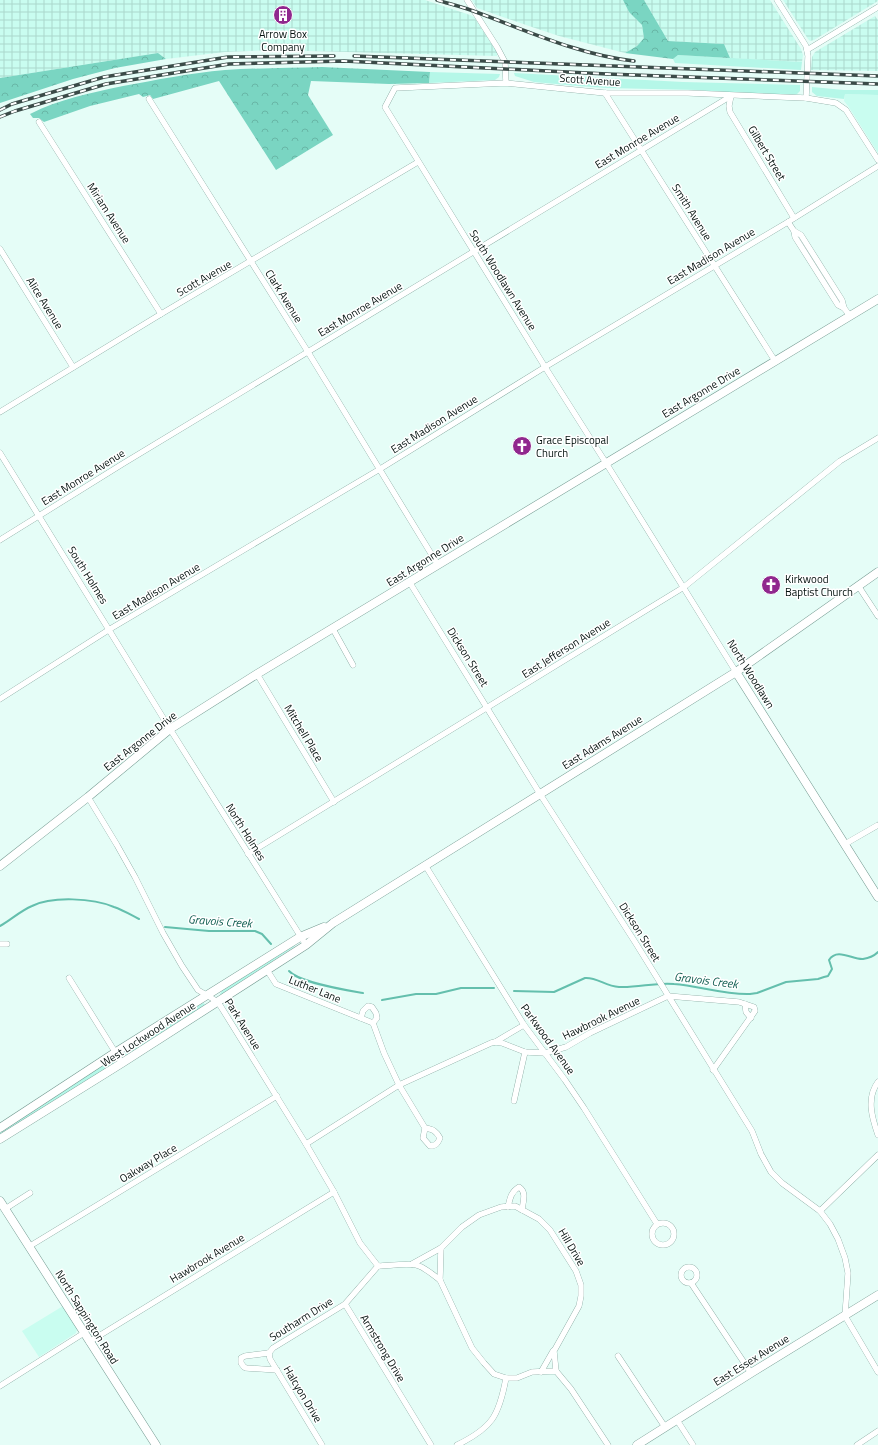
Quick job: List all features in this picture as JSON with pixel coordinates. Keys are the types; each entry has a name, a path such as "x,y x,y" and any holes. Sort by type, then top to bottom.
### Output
{"street":[{"path":"467,0 505,62 506,83"},
{"path":"777,0 805,43 807,50 806,98"},
{"path":"807,50 878,7"},
{"name":"Scott Avenue","path":"385,107 395,88 506,83 605,93 688,93 806,98 841,105 846,110 878,160"},
{"name":"Smith Avenue","path":"605,93 774,361"},
{"name":"East Monroe Avenue","path":"0,540 731,96"},
{"name":"Gilbert Street","path":"731,96 729,106 730,112 794,218"},
{"name":"Clark Avenue","path":"149,99 250,262 308,352 438,565"},
{"name":"South Woodlawn Avenue","path":"385,107 606,463"},
{"name":"Miriam Avenue","path":"39,122 161,314"},
{"name":"Scott Avenue","path":"0,412 161,314 418,162"},
{"name":"East Madison Avenue","path":"0,699 110,629 380,469 545,367 788,222 878,166"},
{"path":"788,222 794,231 801,235 842,300 844,308 850,316"},
{"name":"Alice Avenue","path":"0,248 73,367"},
{"name":"East Argonne Drive","path":"0,866 88,797 170,729 257,674 410,583 878,298"},
{"name":"East Jefferson Avenue","path":"248,854 684,587 840,461 878,438"},
{"name":"South Holmes","path":"0,453 110,629 170,729"},
{"name":"North Woodlawn","path":"606,463 878,897"},
{"name":"East Adams Avenue","path":"306,945 333,923 736,672 859,587 878,572"},
{"name":"Dickson Street","path":"410,583 540,794 752,1131 761,1154 771,1172 782,1184 820,1211 830,1224 838,1239 845,1258 848,1273 845,1316"},
{"path":"859,587 878,616"},
{"path":"333,629 353,665"},
{"name":"Mitchell Place","path":"257,674 334,802"},
{"name":"North Holmes","path":"170,729 306,945"},
{"name":"Park Avenue","path":"88,797 135,877 163,933 182,966 198,990 218,1002 306,1144 334,1192 360,1242 378,1266"},
{"path":"845,844 878,825"},
{"name":"Parkwood Avenue","path":"424,866 524,1025 584,1108 657,1224"},
{"name":"East Adams Avenue","path":"300,937 333,923"},
{"name":"West Lockwood Avenue","path":"0,1128 116,1052 300,937"},
{"path":"0,944 7,944"},
{"name":"West Lockwood Avenue","path":"0,1139 306,945"},
{"name":"Luther Lane","path":"267,970 276,984 373,1023"},
{"path":"69,978 122,1063"},
{"path":"668,996 739,1002 754,1007 755,1011 713,1070"},
{"name":"Hawbrook Avenue","path":"495,1042 525,1052 545,1053 566,1047 668,996"},
{"path":"362,1018 363,1011 368,1006 372,1007 377,1018 373,1023 384,1053 400,1085 425,1128"},
{"path":"306,1144 400,1085 495,1042 524,1025"},
{"path":"514,1101 525,1052"},
{"path":"878,1082 870,1102 872,1120 878,1135"},
{"name":"Oakway Place","path":"30,1246 277,1096"},
{"path":"820,1211 878,1154"},
{"path":"508,1207 511,1195 514,1190 519,1187 522,1189 524,1194 522,1210"},
{"path":"5,1209 30,1192"},
{"name":"Hawbrook Avenue","path":"89,1342 334,1192"},
{"name":"North Sappington Road","path":"0,1201 156,1445"},
{"name":"Hill Drive","path":"412,1264 441,1248 462,1227 479,1215 501,1207 515,1206 539,1219 550,1230 576,1271 581,1286 579,1306 541,1372"},
{"name":"Hill Drive","path":"440,1280 441,1248"},
{"name":"Hill Drive","path":"378,1266 412,1264 418,1265 431,1272 440,1280 472,1348 494,1374 506,1378"},
{"path":"345,1304 378,1266"},
{"path":"691,1283 750,1372"},
{"name":"East Essex Avenue","path":"638,1445 750,1372 878,1295"},
{"name":"Southarm Drive","path":"276,1370 246,1368 241,1363 241,1358 245,1356 269,1354 273,1348 345,1304"},
{"name":"Armstrong Drive","path":"345,1304 431,1445"},
{"path":"845,1316 878,1372"},
{"path":"0,1386 84,1333"},
{"path":"554,1351 556,1371 571,1389 608,1445"},
{"name":"Halcyon Drive","path":"269,1354 276,1370 322,1445"},
{"path":"618,1356 665,1427"},
{"path":"457,1445 473,1438 486,1429 494,1418 503,1394 506,1378 517,1378 532,1372 556,1371"},
{"path":"677,1420 693,1445"},
{"path":"857,1445 878,1431"}],"shaded area":[{"path":"0,0 425,0 474,17 497,52 497,56 271,50 225,52 166,59 158,53 0,78"},
{"path":"472,0 623,0 629,12 642,25 644,38 637,46 625,53 559,36 477,8"},
{"path":"644,0 770,0 801,49 803,55 802,62 730,58 724,44 668,41"},
{"path":"783,0 878,0 878,1 810,41"},
{"path":"875,16 878,20 878,71 811,70 812,57 815,52"},
{"path":"678,55 802,62 801,70 675,63 673,59"},
{"path":"430,72 500,74 495,80 429,83"},
{"path":"514,73 683,82 800,85 800,91 797,94 791,95 698,90 607,88 534,82 515,76"},
{"path":"812,87 844,90 878,90 878,95 845,94 844,99 817,96 812,92"},
{"path":"845,94 878,95 878,153 844,101"},
{"path":"295,945 274,960 260,973 221,995 220,994 223,989"},
{"path":"203,1003 206,1005 127,1056 123,1054 126,1050"},
{"path":"112,1059 117,1062 0,1136 0,1133 21,1117"},
{"path":"63,1306 77,1329 76,1333 39,1357 22,1331"}],"green space":[{"path":"623,0 644,0 668,41 724,44 730,58 678,55 673,59 625,53 637,46 644,38 642,25 629,12"},
{"path":"158,53 166,59 115,68 73,79 0,103 0,78"},
{"path":"322,67 430,72 429,83 389,84 311,81 308,95 333,135 276,170 219,81 153,99 150,95 143,97 139,94 90,106 44,122 39,118 33,118 30,114 52,104 87,94 186,75 225,70"}],"waterway":[{"name":"Gravois Creek","path":"0,926 23,910 40,903 73,899 105,904 139,919"},
{"name":"Gravois Creek","path":"165,927 209,931 255,931 262,934 271,944"},
{"name":"Gravois Creek","path":"514,991 554,992 585,978 589,978 619,987 667,984 683,985 731,993 750,994 757,993 786,982 818,979 828,976 832,969 829,960 836,954 863,959 871,957 878,952"},
{"name":"Gravois Creek","path":"289,971 303,979 313,982 363,993"},
{"name":"Gravois Creek","path":"382,1000 416,994 436,994 461,988 494,988"}],"railway":[{"path":"437,0 471,10 574,48 614,58 634,61"},
{"path":"0,110 12,104 104,77 228,57 334,56"},
{"path":"354,56 878,76"},
{"path":"0,117 15,111 106,84 229,64 344,61 607,74 878,84"}],"place":[{"name":"Arrow Box Company","path":"283,15"},
{"name":"Grace Episcopal Church","path":"522,446"},
{"name":"Kirkwood Baptist Church","path":"771,585"}]}
